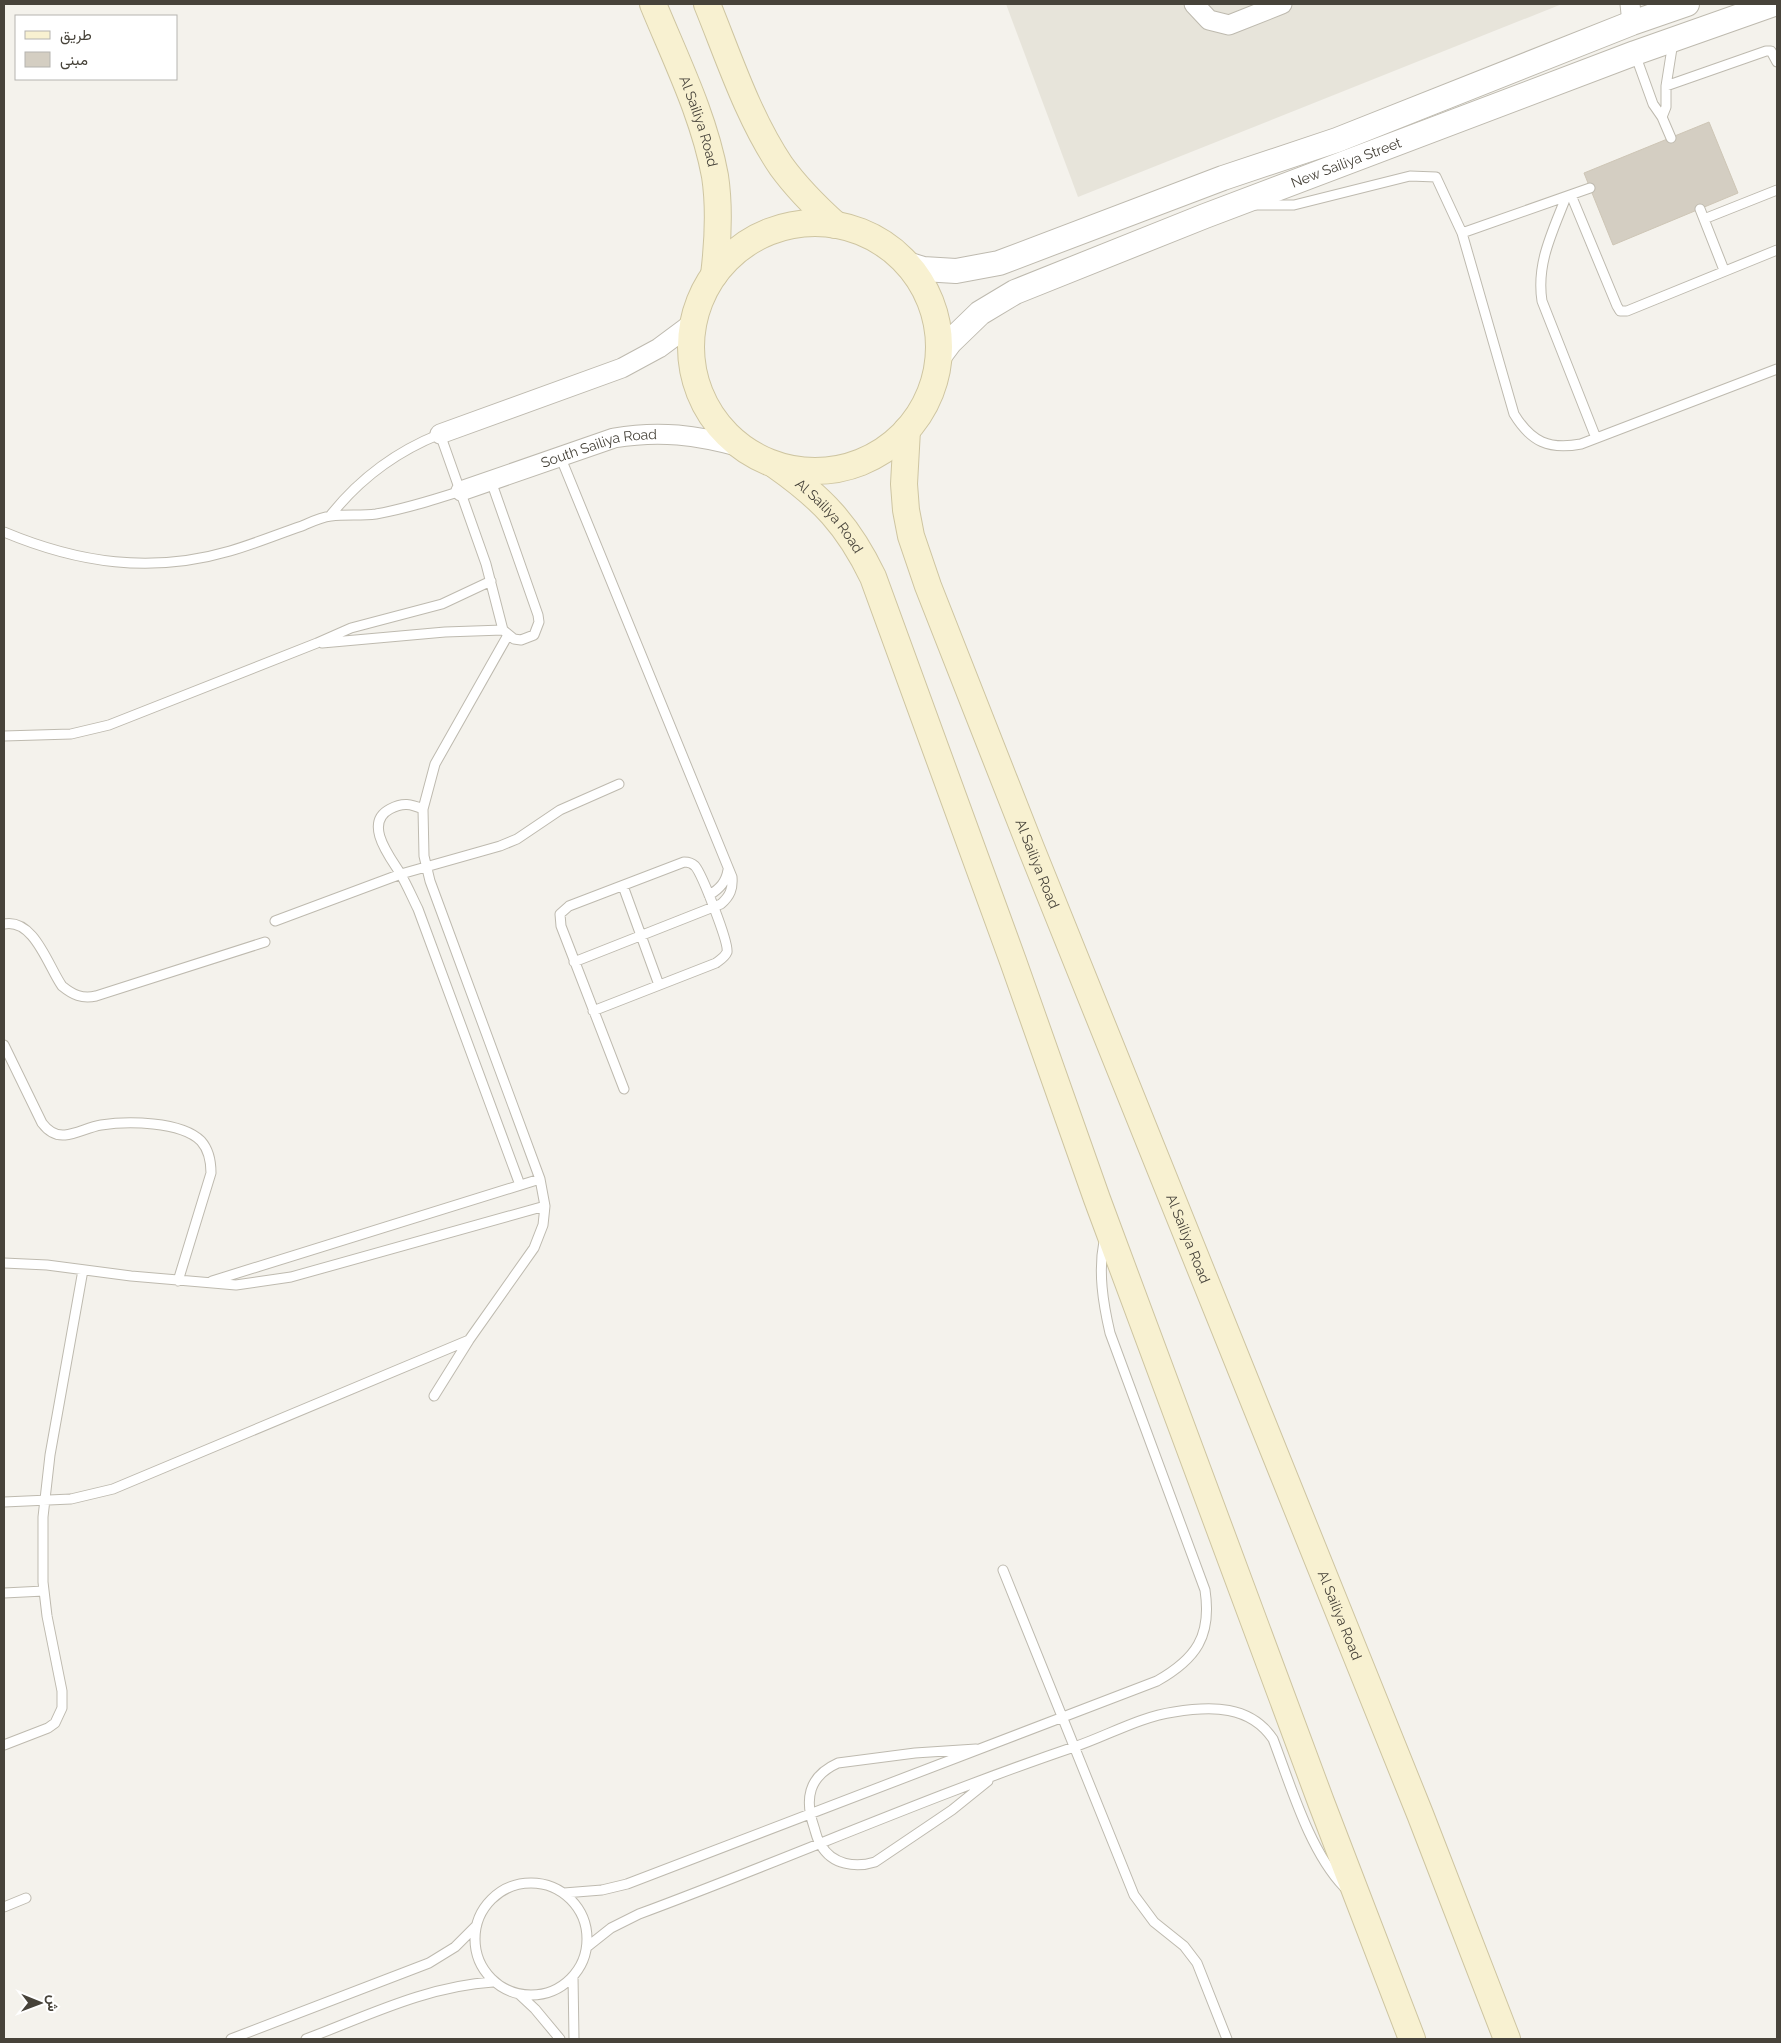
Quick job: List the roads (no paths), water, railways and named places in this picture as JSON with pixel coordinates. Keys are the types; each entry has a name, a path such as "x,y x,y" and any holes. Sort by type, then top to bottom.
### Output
{"main road":[{"name":"Al Sailiya Road","path":"654,4 698,114 708,145 715,177 718,210 718,242 714,275"},
{"path":"707,4 756,122 768,145 798,188 836,225"},
{"path":"808,223 836,225 862,232 886,246 907,264 919,280 931,305 938,338 938,358 933,384 923,409 908,430 886,450 860,463 832,471 803,471 775,465 741,447 720,428 705,404 695,378 691,350 694,322 701,297 714,275 733,254 756,238 781,228 808,223"},
{"name":"Al Sailiya Road","path":"908,430 904,484 906,510 911,536 928,586 1034,857 1420,1814 1507,2039"},
{"name":"Al Sailiya Road","path":"775,465 800,482 823,502 838,519 860,550 873,577 1107,1226 1358,1899 1412,2034"}],"street":[{"path":"1194,4 1209,20 1229,25 1282,4"},
{"name":"New Sailiya Street","path":"938,358 950,342 970,322 997,302 1015,292 1235,205 1635,53 1774,4"},
{"name":"New Sailiya Street","path":"907,264 922,269 956,270 999,263 1223,178 1337,140 1631,13 1675,6"},
{"path":"440,434 622,368 660,348 694,322"},
{"name":"South Sailiya Road","path":"461,491 614,438 639,434 690,435 741,447"}],"lane":[{"path":"1662,117 1666,107 1666,86 1673,40"},
{"path":"1666,86 1766,51 1771,51 1777,62"},
{"path":"1635,53 1653,104 1662,117 1671,138"},
{"path":"1235,205 1294,205 1410,176 1436,178 1462,233 1514,414 1522,427 1534,438 1549,445 1565,447 1581,444 1777,368"},
{"path":"1462,233 1590,188"},
{"path":"1704,219 1777,190"},
{"path":"1568,196 1616,306 1620,311 1627,311 1777,250"},
{"path":"1568,196 1545,250 1539,284 1542,301 1596,438"},
{"path":"1700,209 1724,270"},
{"path":"330,516 360,481 379,466 398,453 440,434 491,581 506,633 435,764 424,809 423,839 430,881 540,1179 545,1206 543,1225 534,1248 469,1340 434,1396"},
{"path":"560,456 732,877 731,893 721,904 574,962"},
{"path":"317,644 445,632 506,633 521,640 528,639 534,635 540,622 491,481"},
{"path":"4,532 40,546 77,557 115,562 154,563 192,559 229,551 330,516 375,514 398,510 461,491"},
{"path":"4,736 71,734 109,725 317,644 335,634 368,622 442,604 491,581"},
{"path":"275,921 401,874 427,868 517,839 560,810 619,784"},
{"path":"424,809 412,804 398,804 387,810 379,821 379,833 387,853 401,874 418,909 520,1186"},
{"path":"593,1011 716,963 725,956 727,946 714,907 697,869 688,862 569,906 560,914 560,926 593,1011 624,1089"},
{"path":"709,895 722,886 727,878 728,870"},
{"path":"623,886 659,985"},
{"path":"4,924 14,923 25,928 33,936 62,986 69,992 83,997 96,996 265,942"},
{"path":"4,1045 42,1123 51,1132 64,1135 100,1125 117,1123 150,1124 180,1130 195,1137 206,1148 211,1164 211,1173 178,1281"},
{"path":"204,1283 540,1179"},
{"path":"4,1264 47,1265 178,1281 236,1285 291,1276 545,1206"},
{"path":"231,2039 429,1963 455,1947 476,1926 486,1904 505,1888 517,1884 541,1884 564,1893 602,1890 626,1884 1157,1681 1180,1667 1195,1649 1205,1628 1207,1617 1206,1597 1201,1577 1110,1333 1102,1294 1103,1248 1107,1226"},
{"path":"4,1745 48,1728 62,1708 62,1691 44,1591 42,1548 44,1500 50,1455 83,1270"},
{"path":"4,1502 71,1499 113,1489 469,1340"},
{"path":"1003,1570 1134,1896 1154,1922 1184,1946 1197,1963 1227,2039"},
{"path":"4,1593 44,1591"},
{"path":"586,1947 625,1920 994,1775 1154,1716 1174,1712 1226,1710 1248,1716 1258,1722 1272,1739 1315,1847 1323,1861 1343,1886 1358,1899"},
{"path":"984,1748 923,1752 838,1763 823,1772 812,1786 809,1805 810,1815 820,1844 828,1854 846,1864 866,1865 875,1862 952,1810 994,1775"},
{"path":"476,1926 475,1950 485,1972 493,1982 503,1989 520,1995 538,1996 550,1993 574,1976 584,1959 586,1947 584,1923 576,1906 564,1893"},
{"path":"5,1904 26,1898"},
{"path":"574,1976 574,2039"},
{"path":"306,2039 430,1992 457,1985 493,1982"},
{"path":"520,1995 536,2009 560,2039"}]}
